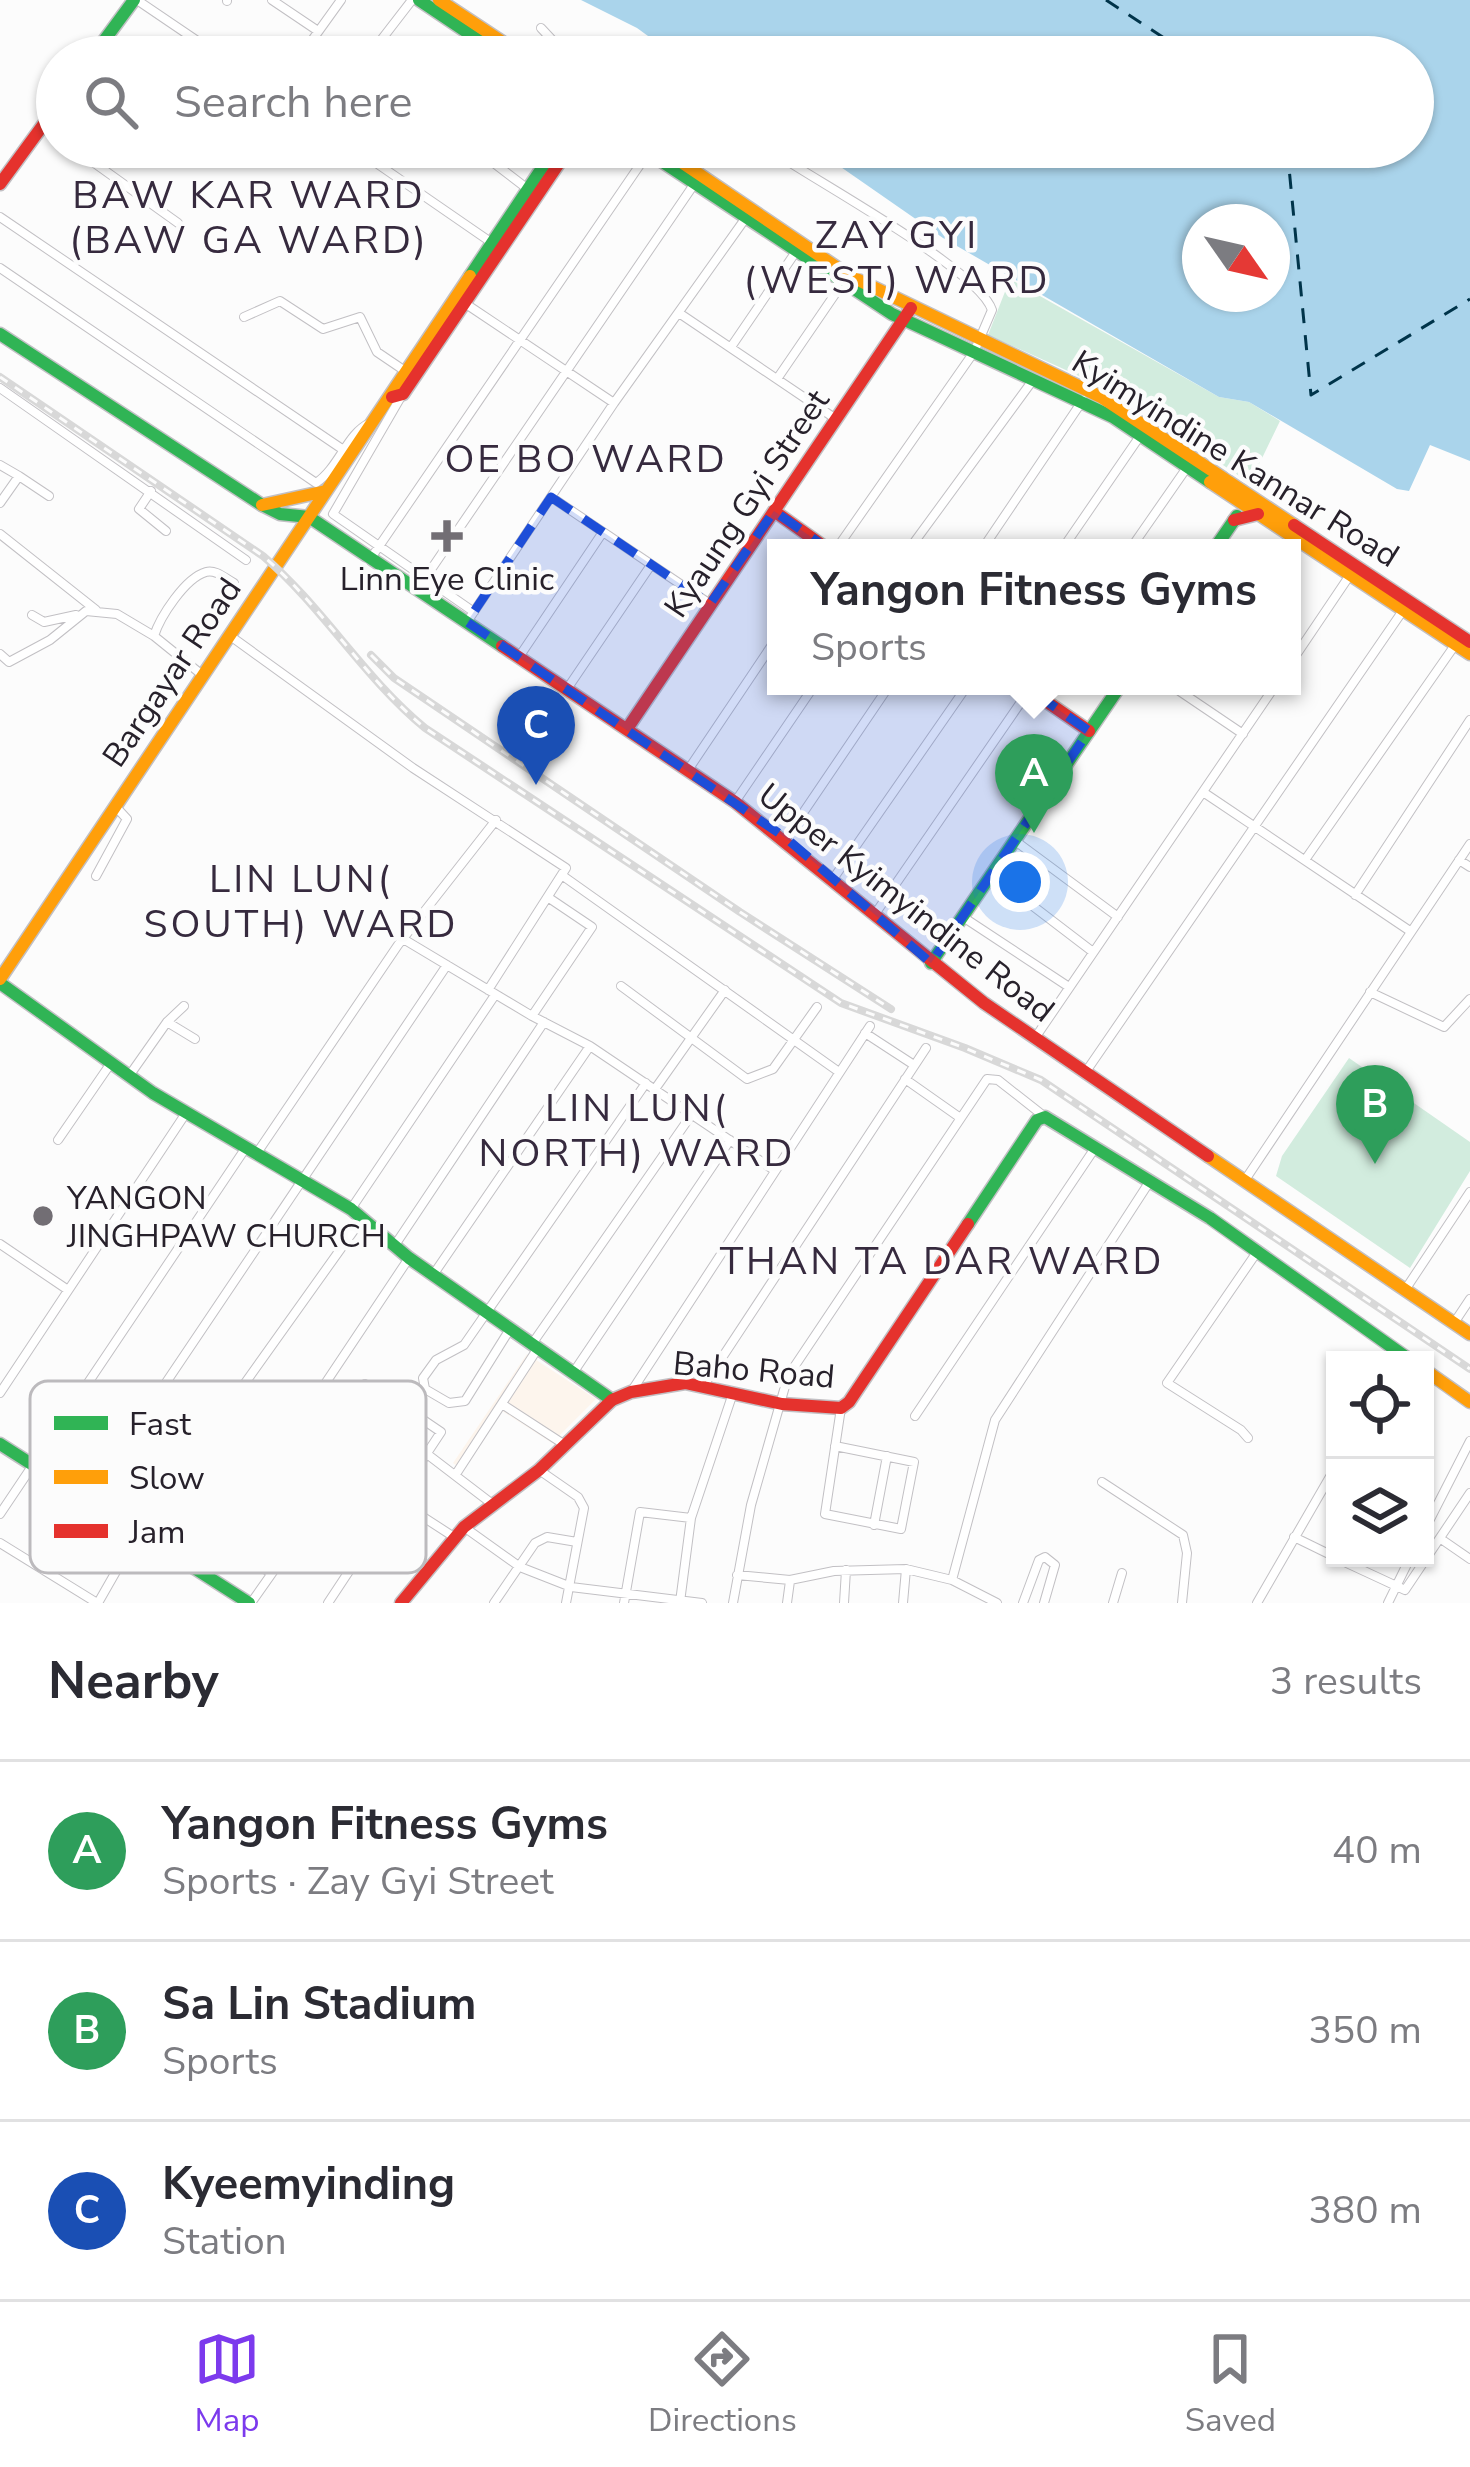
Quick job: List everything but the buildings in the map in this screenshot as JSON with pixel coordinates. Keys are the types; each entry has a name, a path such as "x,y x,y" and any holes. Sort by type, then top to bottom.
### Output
{"main road":[{"path":"108,36 135,0"},
{"path":"416,0 488,36"},
{"path":"439,0 478,36"},
{"path":"0,184 36,135"},
{"name":"Bargayar Road","path":"0,981 309,517 322,487 397,396 545,168"},
{"name":"Bargayar Road","path":"532,193 553,168"},
{"name":"Kyimyindine Kannar Road","path":"679,168 904,320 976,346 1085,396 1188,465"},
{"name":"Kyimyindine Kannar Road","path":"698,180 795,253 845,279"},
{"name":"Bargayar Road","path":"397,396 405,371 461,300"},
{"name":"Kyaung Gyi Street","path":"627,729 904,320"},
{"name":"Upper Kyimyindine Road","path":"0,334 262,505 280,514 309,517 471,617 519,656 786,838 931,963 1035,1038 1470,1334"},
{"name":"Kyimyindine Kannar Road","path":"976,346 1034,379 1085,396 1140,437 1407,605"},
{"path":"262,505 322,487"},
{"path":"1221,539 1242,498 1298,539"},
{"path":"773,512 813,539"},
{"path":"1234,520 1261,516"},
{"path":"1301,541 1407,605 1463,643 1470,654"},
{"path":"1040,695 1089,731"},
{"path":"931,963 1114,695"},
{"path":"0,981 129,1076 357,1214 409,1258 612,1400 538,1470 459,1532 409,1600"},
{"path":"1045,1117 1257,1252 1397,1351"},
{"name":"Baho Road","path":"612,1400 685,1383 782,1404 841,1408 1036,1120 1045,1117"},
{"path":"1434,1376 1470,1402"},
{"path":"0,1444 30,1464"},
{"path":"202,1573 250,1603"}],"street":[{"path":"135,0 189,36"},
{"path":"272,0 319,31"},
{"path":"315,36 340,0"},
{"path":"386,36 416,0"},
{"path":"541,28 548,36"},
{"path":"101,168 178,223"},
{"path":"383,168 497,247"},
{"path":"500,168 532,193"},
{"path":"397,396 333,511 374,553 636,168"},
{"path":"800,168 872,212 987,296 992,310 976,346 843,539"},
{"path":"420,584 698,180"},
{"path":"0,217 345,451"},
{"path":"471,617 745,219"},
{"path":"730,347 795,253"},
{"path":"0,268 322,487 361,428 374,423"},
{"path":"777,379 845,279"},
{"path":"461,300 614,403"},
{"path":"244,317 280,301 323,329 360,317 377,352 405,371"},
{"path":"679,314 836,419"},
{"path":"917,539 1034,379"},
{"path":"0,388 246,560"},
{"path":"989,539 1085,396"},
{"path":"1069,539 1140,437"},
{"path":"0,465 49,496"},
{"path":"1137,539 1188,465"},
{"path":"0,503 19,476"},
{"path":"151,491 140,509 166,531"},
{"path":"551,497 710,604"},
{"path":"519,656 603,532"},
{"path":"0,535 97,610"},
{"path":"567,689 651,565"},
{"path":"154,636 184,588 206,572 213,571 234,584"},
{"path":"1301,648 1351,574"},
{"path":"1085,1073 1407,605"},
{"path":"32,615 44,622 97,610 117,614 154,636 201,674"},
{"path":"0,654 4,665 50,640 77,615"},
{"path":"228,634 413,768 496,820 838,1072"},
{"path":"1305,860 1463,643"},
{"path":"688,770 767,652"},
{"path":"735,802 808,695"},
{"path":"786,838 883,695"},
{"path":"833,879 961,695"},
{"path":"874,915 1024,695"},
{"path":"1186,695 1243,734"},
{"path":"1192,699 1195,695"},
{"path":"1035,1038 1269,695"},
{"path":"1355,895 1470,720"},
{"path":"1203,792 1410,931"},
{"path":"96,876 127,819 114,805"},
{"path":"92,1381 251,1151 496,820"},
{"path":"1014,841 1118,917"},
{"path":"1245,1180 1470,844"},
{"path":"1459,860 1470,867"},
{"path":"242,1381 357,1214 564,872"},
{"path":"991,874 1093,952"},
{"path":"532,1016 592,927 549,897"},
{"path":"963,917 1070,987"},
{"path":"405,940 590,1046 774,1170"},
{"path":"168,1381 447,965"},
{"path":"621,986 747,1079 773,1069 817,1007"},
{"path":"424,1381 436,1360 464,1345 725,990"},
{"path":"1370,992 1444,1027 1470,999"},
{"path":"129,1076 184,1006"},
{"path":"167,1022 195,1039"},
{"path":"394,1245 544,1022"},
{"path":"632,1392 867,1030 914,1065"},
{"path":"433,1275 590,1046"},
{"path":"704,1385 926,1048"},
{"path":"58,1141 111,1064"},
{"path":"905,1079 959,1118"},
{"path":"733,1603 751,1505 788,1376 987,1079 1045,1117"},
{"path":"0,1394 187,1113"},
{"path":"456,1474 535,1346 692,1114"},
{"path":"573,1372 730,1140"},
{"path":"915,1416 1096,1147"},
{"path":"952,1580 995,1420 1150,1181"},
{"path":"1405,1290 1470,1192"},
{"path":"0,1260 4,1247 68,1290"},
{"path":"1248,1438 1167,1383 1257,1252"},
{"path":"327,1381 409,1258"},
{"path":"1454,1323 1470,1299"},
{"path":"426,1390 449,1403 465,1401 509,1329"},
{"path":"680,1602 691,1518 733,1393"},
{"path":"502,1404 566,1445"},
{"path":"835,1446 915,1465 901,1529 825,1514 835,1446 841,1408"},
{"path":"426,1422 442,1432 427,1454 491,1503"},
{"path":"1434,1511 1470,1441"},
{"path":"874,1525 886,1456"},
{"path":"1457,1466 1470,1477"},
{"path":"0,1514 30,1470"},
{"path":"538,1470 582,1502 566,1603"},
{"path":"1102,1482 1183,1534 1187,1553 1182,1603"},
{"path":"1257,1603 1326,1483"},
{"path":"1388,1603 1441,1538 1470,1493"},
{"path":"625,1599 640,1512 691,1518"},
{"path":"426,1515 520,1568 571,1587 625,1599 702,1603"},
{"path":"494,1603 536,1543 547,1537 577,1542"},
{"path":"1294,1537 1326,1553"},
{"path":"1441,1538 1470,1559"},
{"path":"0,1543 30,1562"},
{"path":"1023,1603 1039,1560 1045,1557 1055,1565 1044,1603"},
{"path":"1356,1567 1401,1587"},
{"path":"1401,1587 1408,1567"},
{"path":"737,1575 790,1580 846,1570 906,1569 952,1580 997,1603"},
{"path":"903,1603 906,1569"},
{"path":"844,1603 846,1570"},
{"path":"48,1573 97,1603 115,1573"},
{"path":"250,1603 271,1573"},
{"path":"328,1603 348,1573"},
{"path":"1113,1603 1122,1573"},
{"path":"788,1603 790,1580"},
{"path":"960,1603 962,1586"}],"highlighted area":[{"path":"551,497 710,604 774,511 1089,731 931,963 786,838 467,622"}],"shaded area":[{"path":"527,1354 596,1399 552,1443 502,1411 461,1469 453,1463"}],"green space":[{"path":"1010,279 1219,397 1249,402 1280,421 1250,483 1110,390 988,335"},
{"path":"1349,1058 1470,1142 1470,1171 1410,1268 1276,1176 1282,1156"}],"water":[{"path":"581,0 1470,0 1470,461 1430,445 1409,491 1397,489 1249,402 1219,397 943,238 842,168 1434,168 1434,36 648,36"}],"ferry route":[{"path":"1106,0 1161,36"},
{"path":"1289,168 1311,395 1470,299"}],"railway":[{"path":"0,377 263,556 425,728 841,1003 1041,1080 1470,1369"},
{"path":"371,655 394,678 891,1009"}],"traffic: fast":[{"path":"107,36 134,0"},
{"path":"419,0 473,36"},
{"path":"470,276 542,168"},
{"path":"672,168 892,314 1113,417 1210,482"},
{"path":"0,334 262,505 280,514 309,517 502,646"},
{"path":"1221,539 1237,516"},
{"path":"931,963 1114,695"},
{"path":"0,983 153,1093 351,1209 409,1258 612,1400"},
{"path":"968,1224 1037,1120 1045,1117 1210,1218 1397,1351"},
{"path":"0,1444 30,1463"},
{"path":"202,1573 249,1603"}],"traffic: slow":[{"path":"439,0 493,36"},
{"path":"690,168 848,275 1101,397 1294,525"},
{"path":"0,979 470,276"},
{"path":"1210,482 1296,539"},
{"path":"262,505 326,491"},
{"path":"1301,542 1470,654"},
{"path":"1208,1156 1470,1334"},
{"path":"1434,1376 1470,1402"}],"traffic: jam":[{"path":"0,184 36,135"},
{"path":"392,397 403,394 556,168"},
{"path":"627,729 911,308"},
{"path":"774,511 813,539"},
{"path":"1234,520 1258,514"},
{"path":"1294,525 1470,642"},
{"path":"502,646 735,802 984,1003 1208,1156"},
{"path":"1037,695 1089,731"},
{"path":"426,1573 464,1527 539,1470 612,1400 631,1392 685,1383 782,1404 841,1408 968,1224"},
{"path":"401,1603 426,1573"}],"place":[{"name":"Linn Eye Clinic","path":"447,536"},
{"name":"Kyeemyinding","path":"536,785"},
{"name":"Yangon Fitness Gyms","path":"1034,833"},
{"name":"Sa Lin Stadium","path":"1375,1164"},
{"name":"YANGON JINGHPAW CHURCH","path":"43,1216"}],"district":[{"name":"BAW KAR WARD (BAW GA WARD)","path":"249,216"},
{"name":"ZAY GYI (WEST) WARD","path":"897,256"},
{"name":"OE BO WARD","path":"586,458"},
{"name":"LIN LUN( SOUTH) WARD","path":"301,900"},
{"name":"LIN LUN( NORTH) WARD","path":"637,1130"},
{"name":"THAN TA DAR WARD","path":"942,1260"}]}
